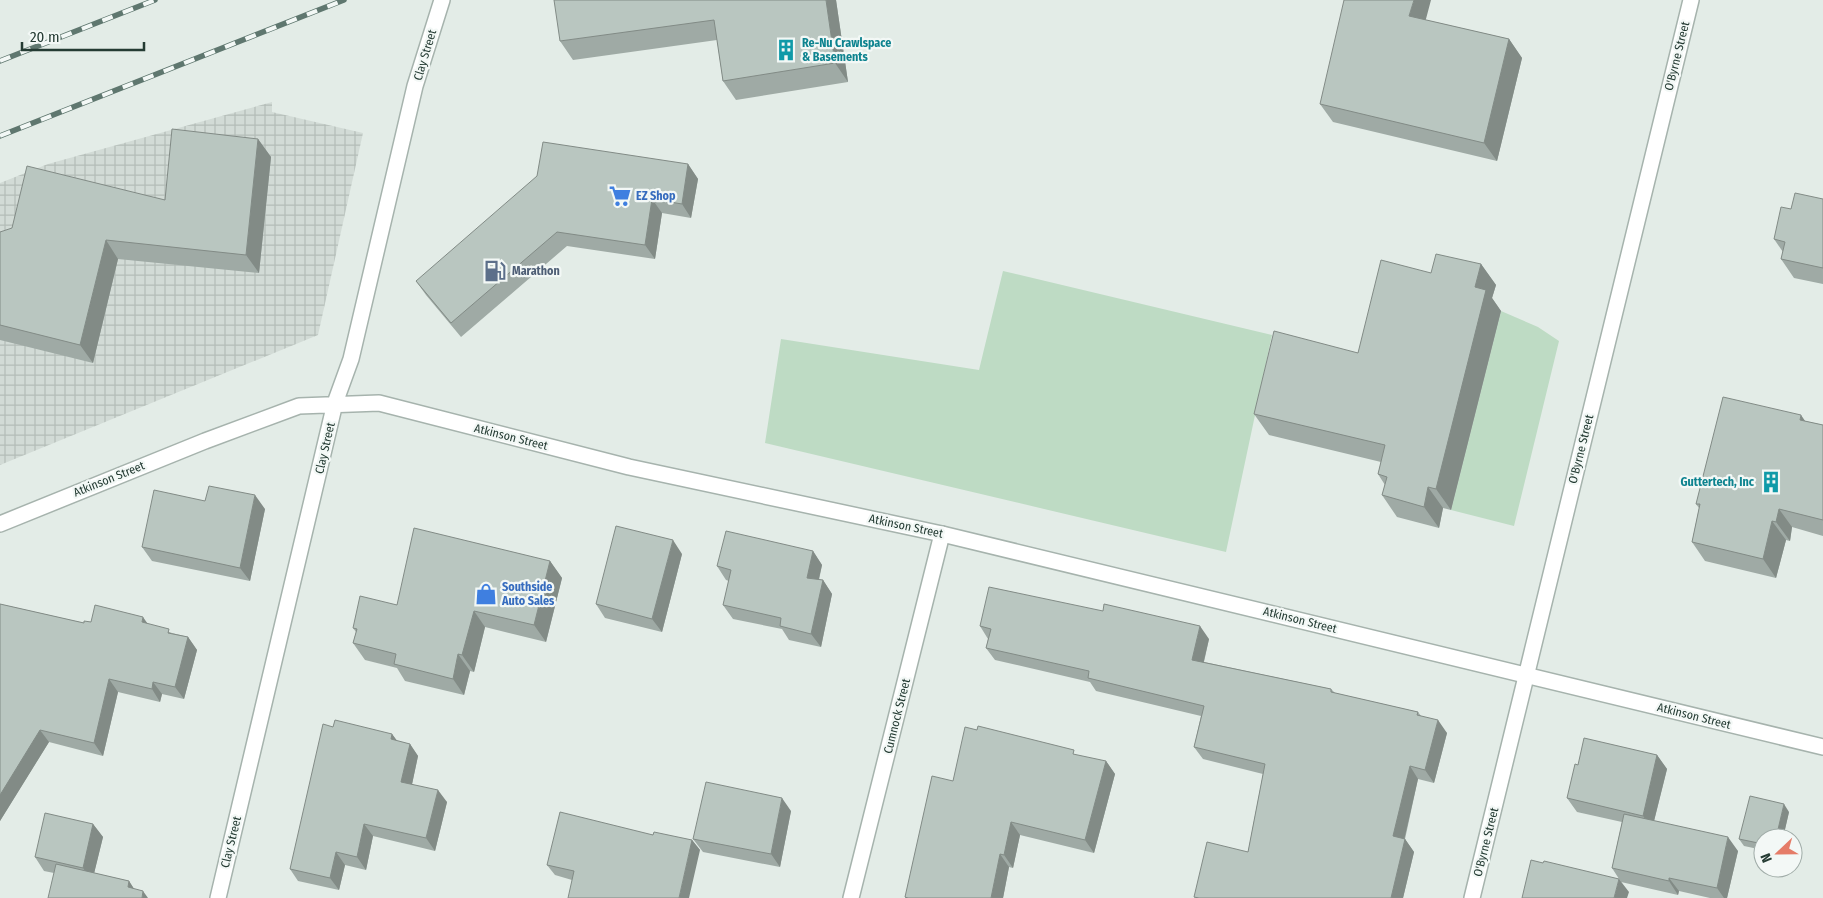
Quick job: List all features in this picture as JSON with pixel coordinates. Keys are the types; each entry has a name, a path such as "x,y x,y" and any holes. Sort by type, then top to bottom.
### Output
{"street":[{"name":"Clay Street","path":"218,898 335,403 351,359 415,86 442,0"},
{"name":"O'Byrne Street","path":"1472,898 1691,0"},
{"name":"Atkinson Street","path":"0,524 205,441 299,406 335,403 379,403 629,467 942,534 1823,747"},
{"name":"Cumnock Street","path":"851,898 942,534"}],"shaded area":[{"path":"272,102 272,112 363,133 318,335 0,465 0,183 48,164"}],"green space":[{"path":"1003,271 1272,335 1226,552 765,443 781,339 979,370"},
{"path":"1501,311 1538,327 1559,341 1514,526 1451,510"}],"building":[{"name":"Re-Nu Crawlspace & Basements","path":"554,0 826,0 835,63 723,81 714,20 560,41"},
{"path":"1344,0 1414,0 1409,16 1509,39 1484,143 1320,104"},
{"path":"172,129 258,139 246,255 106,240 80,345 0,325 0,232 12,228 27,166 165,200"},
{"path":"543,142 688,164 682,204 652,199 645,245 557,232 451,323 416,281 537,176"},
{"path":"1795,193 1823,199 1823,268 1781,259 1785,242 1774,239 1781,207 1791,209"},
{"path":"1436,254 1481,264 1475,287 1486,290 1436,489 1428,487 1424,507 1382,495 1387,477 1378,474 1385,445 1254,414 1274,331 1358,353 1381,260 1431,273"},
{"name":"Guttertech, Inc","path":"1723,397 1801,415 1800,420 1823,425 1823,520 1779,509 1776,522 1772,521 1763,559 1692,542 1700,504 1696,504"},
{"path":"209,486 255,495 240,568 142,547 154,490 205,501"},
{"path":"616,526 673,540 652,619 596,604"},
{"path":"414,528 550,561 534,625 474,611 462,655 458,654 453,679 394,664 396,654 353,643 357,629 353,628 360,596 397,605"},
{"path":"726,531 813,551 807,578 823,580 811,634 780,626 781,618 723,605 731,570 717,566"},
{"path":"989,587 1103,611 1104,604 1200,626 1192,660 1331,689 1331,692 1418,712 1417,715 1438,720 1425,770 1410,766 1393,836 1405,839 1391,898 1194,897 1207,842 1248,852 1265,764 1194,747 1204,706 1088,678 1089,671 986,648 991,629 980,626"},
{"path":"0,604 84,623 84,621 91,622 95,605 143,617 142,622 169,629 168,633 188,637 175,687 153,682 152,689 109,679 94,743 40,730 0,795"},
{"path":"335,720 392,734 391,739 410,744 401,782 438,790 426,838 364,824 357,857 336,852 330,878 290,869 323,724 333,727"},
{"path":"978,726 1074,750 1073,754 1106,761 1085,840 1011,822 1004,855 1000,854 991,898 905,897 932,776 953,781 965,727 977,730"},
{"path":"1584,738 1657,755 1643,816 1567,798 1575,764 1578,765"},
{"path":"706,782 782,798 771,854 693,839"},
{"path":"1750,796 1784,804 1778,828 1753,828 1753,842 1739,839"},
{"path":"560,812 653,835 654,832 692,840 679,898 568,898 574,871 547,865"},
{"path":"45,813 93,824 83,868 35,857"},
{"path":"1624,814 1728,837 1717,888 1669,878 1669,881 1612,868"},
{"path":"1531,860 1543,863 1544,861 1619,879 1614,898 1522,898"},
{"path":"56,864 129,881 128,887 143,891 142,898 48,898"}],"railway":[{"path":"0,61 155,0"},
{"path":"0,136 344,0"}],"place":[{"name":"Re-Nu Crawlspace & Basements","path":"786,50"},
{"name":"EZ Shop","path":"620,196"},
{"name":"Marathon","path":"495,271"},
{"name":"Guttertech, Inc","path":"1771,482"},
{"name":"Southside Auto Sales","path":"486,594"}]}
